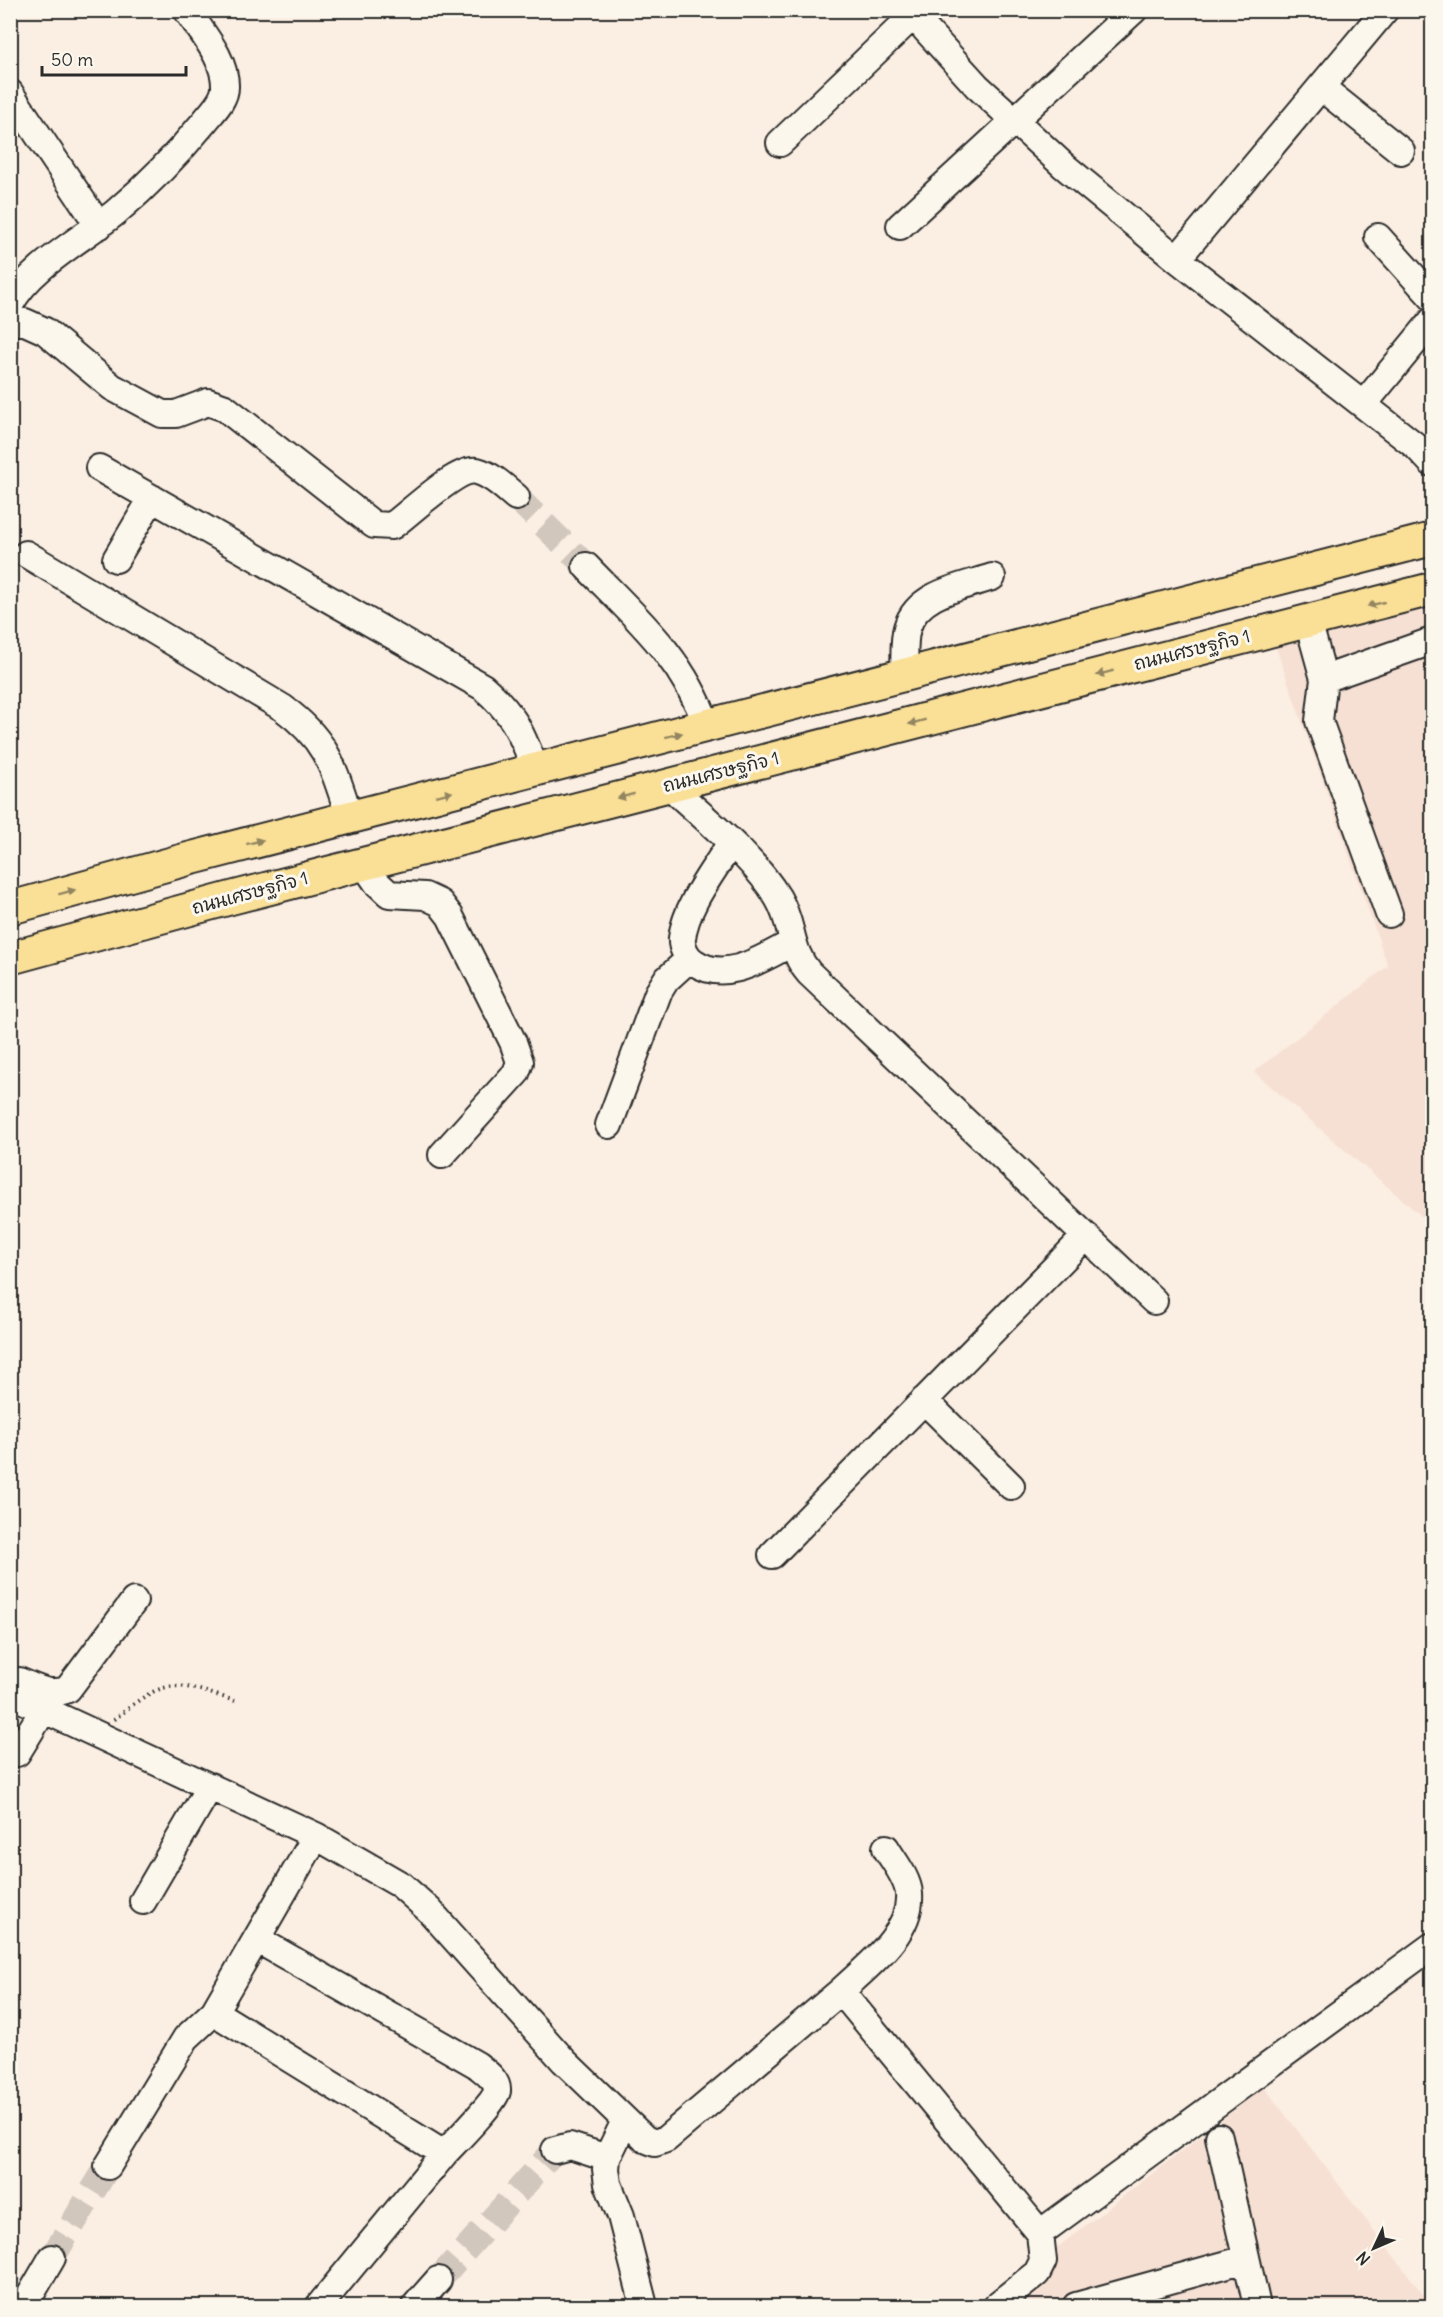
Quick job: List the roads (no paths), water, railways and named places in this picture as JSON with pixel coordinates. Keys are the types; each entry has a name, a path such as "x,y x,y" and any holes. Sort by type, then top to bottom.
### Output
{"main road":[{"path":"10,908 188,859 1432,539"},
{"name":"ถนนเศรษฐกิจ 1","path":"11,960 364,864 1432,589"},
{"path":"188,859 200,907"}],"street":[{"path":"10,305 30,278 99,226 138,192 193,136 220,103 226,88 220,63 187,10"},
{"path":"900,226 1016,122 1134,10"},
{"path":"1177,259 1385,10"},
{"path":"780,143 913,12 977,86 1064,166 1432,463"},
{"path":"1321,87 1401,151"},
{"path":"10,93 99,226"},
{"path":"1378,237 1432,297"},
{"path":"1363,405 1432,321"},
{"path":"10,322 25,322 45,331 112,387 162,414 176,414 208,402 225,408 374,525 392,526 459,473 474,470 489,475 516,497"},
{"path":"99,468 483,687 503,704 516,720 536,770"},
{"path":"116,559 152,498"},
{"path":"26,554 308,725 322,745 332,767 350,818"},
{"path":"586,566 668,650 691,687 707,726"},
{"path":"904,675 906,628 915,610 931,597 992,577"},
{"path":"1308,621 1324,678 1319,721 1389,914"},
{"path":"1324,678 1432,641"},
{"path":"669,785 766,880 790,923 792,943 798,961 809,973 1154,1301"},
{"path":"730,844 694,904 685,925 682,942 689,959 706,970 719,971 748,966 792,943"},
{"path":"364,864 377,883 389,894 425,896 440,903 450,916 513,1042 520,1062 516,1074 442,1155"},
{"path":"609,1125 658,993 666,980 689,959"},
{"path":"772,1555 1086,1236"},
{"path":"924,1400 1011,1486"},
{"path":"10,1677 48,1692 59,1693 69,1689 134,1601"},
{"path":"10,1694 316,1836 401,1885 429,1910 564,2061 645,2139 656,2143 666,2139 841,1991 880,1953 899,1930 906,1912 909,1894 903,1876 885,1848"},
{"path":"17,1753 44,1709"},
{"path":"143,1901 210,1786"},
{"path":"108,2166 186,2038 214,2012 258,1940 316,1836"},
{"path":"258,1940 477,2065 495,2082 497,2091 319,2307"},
{"path":"1040,2233 1432,1946"},
{"path":"841,1991 1040,2233 1043,2261 1037,2273 996,2307"},
{"path":"214,2012 444,2154"},
{"path":"625,2121 607,2158 608,2184 621,2216 644,2307"},
{"path":"1219,2137 1257,2307"},
{"path":"555,2150 570,2146 607,2158"},
{"path":"24,2307 52,2258"},
{"path":"1076,2307 1246,2259"},
{"path":"415,2307 438,2280"}],"tunnel":[{"path":"516,497 586,566"},
{"path":"438,2280 555,2150"},
{"path":"52,2258 108,2166"}]}
